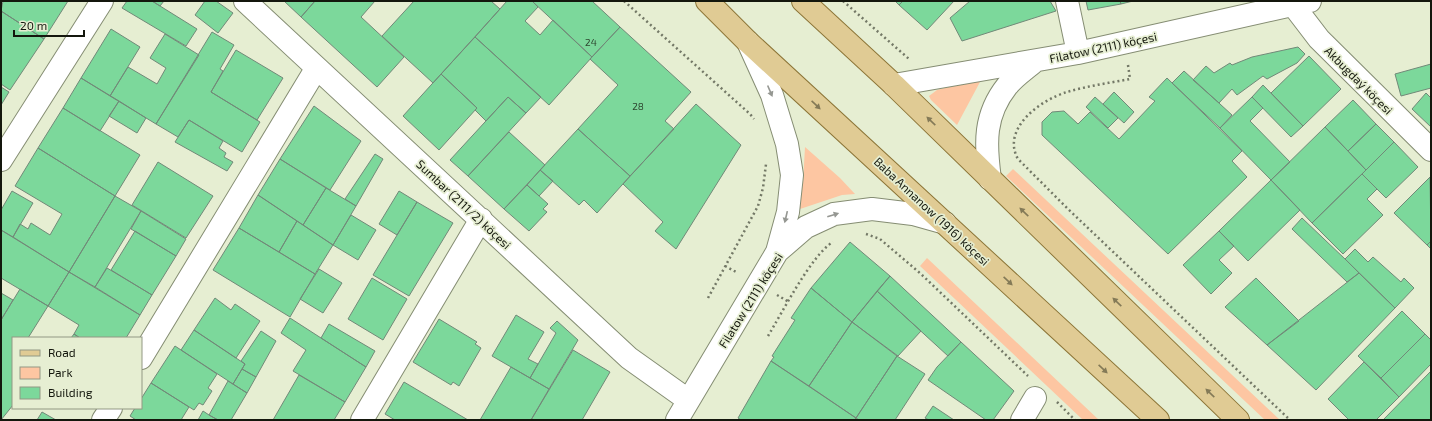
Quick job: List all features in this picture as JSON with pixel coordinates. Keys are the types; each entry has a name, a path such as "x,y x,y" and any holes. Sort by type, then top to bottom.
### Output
{"main road":[{"name":"Baba Annanow (1916) köçesi","path":"707,1 748,42 1158,420"},
{"path":"803,1 894,86 1238,420"}],"street":[{"path":"1,160 102,1"},
{"name":"Sumbar (2111/2) köçesi","path":"245,1 316,69 481,219 629,358 688,400"},
{"path":"1067,1 1078,53"},
{"name":"Filatow (2111) köçesi","path":"894,86 1078,53 1302,3"},
{"name":"Akbugdaý köçesi","path":"1302,3 1319,39 1431,150"},
{"path":"748,42 772,95 787,144 792,175 788,212 777,252"},
{"path":"990,179 986,149 987,128 995,104 1008,85 1035,61"},
{"path":"142,356 316,69"},
{"name":"Filatow (2111) köçesi","path":"677,420 777,252 806,227 834,214 872,209 913,214 945,223"},
{"path":"362,420 481,219"},
{"path":"1022,420 1040,392"},
{"path":"104,420 110,409"}],"path":[{"path":"624,1 750,114 757,124"},
{"path":"844,1 931,79"},
{"path":"1130,78 1066,92 1041,105 1027,116 1016,131 1013,150 1018,159 1068,209 1290,420"},
{"path":"708,298 758,206 763,188 766,162"},
{"path":"860,233 880,239 921,274 1040,392 1075,420"},
{"path":"768,336 816,258 828,245 834,241"}],"green space":[{"path":"979,79 980,82 957,125 931,100 929,96 937,90"},
{"path":"805,147 840,178 855,194 842,195 800,209 798,207 803,183"},
{"path":"1013,169 1280,420 1265,420 1006,176"},
{"path":"927,258 1099,420 1083,420 920,266"}],"building":[{"path":"3,1 68,1 44,39 1,11"},
{"path":"127,1 152,1 197,29 186,46 122,8"},
{"path":"152,1 164,1 160,6"},
{"path":"205,1 216,1 233,13 218,33 195,15"},
{"path":"284,1 315,1 301,17"},
{"path":"315,1 375,1 361,17 404,57 377,87 301,17"},
{"path":"414,1 491,1 500,9 433,83 382,36"},
{"path":"507,1 532,1 538,7 525,21 540,35 553,20 592,57 549,105 475,37"},
{"path":"532,1 592,1 620,27 592,57"},
{"path":"895,1 903,1 899,5"},
{"path":"903,1 954,1 927,30 899,5"},
{"path":"970,1 1050,1 1056,11 962,41 950,18"},
{"path":"1086,1 1120,1 1121,4 1088,10"},
{"path":"1120,1 1133,1 1121,4"},
{"path":"1,11 44,39 10,90 1,84"},
{"path":"620,27 691,92 665,121 674,129 630,176 578,129 618,85 590,59"},
{"path":"111,29 140,47 110,96 81,78"},
{"path":"212,32 234,45 220,69 223,71 211,92 260,122 242,152 189,120 178,137 156,124"},
{"path":"165,34 199,55 156,124 110,96 128,67 157,84 166,68 150,58"},
{"path":"475,37 541,97 526,113 508,97 486,121 475,110 477,108 441,74"},
{"path":"1298,47 1305,54 1297,63 1267,79 1263,76 1237,95 1232,89 1219,103 1193,80 1206,66 1214,73 1230,63 1232,65 1252,57"},
{"path":"236,50 283,78 257,120 211,92"},
{"path":"1309,56 1341,89 1303,126 1271,93"},
{"path":"1431,64 1431,88 1401,96 1395,74"},
{"path":"1184,71 1232,115 1220,128 1172,83"},
{"path":"441,74 477,108 439,150 403,116"},
{"path":"81,78 119,101 100,131 63,108"},
{"path":"1167,78 1242,151 1232,161 1247,177 1168,254 1042,135 1042,122 1052,112 1064,111 1078,124 1090,112 1119,139 1155,101 1149,97"},
{"path":"1263,85 1303,126 1291,137 1252,97"},
{"path":"1,87 9,92 1,105"},
{"path":"1114,92 1134,112 1124,123 1103,104"},
{"path":"1426,93 1431,98 1431,127 1412,109"},
{"path":"508,97 526,113 468,176 450,160"},
{"path":"1095,97 1118,118 1108,128 1086,107"},
{"path":"1252,97 1263,108 1250,121 1290,162 1271,180 1220,128"},
{"path":"1353,100 1376,124 1348,151 1325,127"},
{"path":"119,101 146,118 137,133 109,116"},
{"path":"696,104 741,145 676,249 655,231 663,222 623,184"},
{"path":"314,106 361,141 330,190 280,159"},
{"path":"63,108 140,155 115,196 38,148"},
{"path":"189,120 223,141 219,148 226,153 224,157 233,162 227,171 175,142"},
{"path":"1376,124 1394,142 1366,170 1348,151"},
{"path":"1325,127 1366,170 1312,223 1271,180"},
{"path":"578,129 630,176 597,213 584,200 579,205 540,170"},
{"path":"509,132 545,165 504,209 468,176"},
{"path":"1394,142 1418,167 1386,198 1362,174"},
{"path":"38,148 115,196 69,272 13,237 20,224 28,229 31,223 50,235 62,214 15,186"},
{"path":"375,154 383,159 356,206 345,199"},
{"path":"280,159 326,188 303,225 258,195"},
{"path":"158,162 213,196 186,238 132,205"},
{"path":"540,170 553,181 539,196 527,185"},
{"path":"1362,174 1377,189 1367,199 1383,215 1343,254 1312,223"},
{"path":"1430,177 1431,241 1427,245 1394,213"},
{"path":"1271,180 1300,210 1248,261 1219,231"},
{"path":"527,185 548,204 543,209 547,212 529,231 504,209"},
{"path":"326,188 356,206 333,245 303,225"},
{"path":"12,191 33,203 13,237 1,230 1,210"},
{"path":"399,191 417,202 397,235 379,224"},
{"path":"258,195 297,221 279,252 239,228"},
{"path":"115,196 141,211 95,287 69,272"},
{"path":"417,202 453,223 409,296 373,275"},
{"path":"141,211 186,239 176,256 131,229"},
{"path":"351,215 376,230 358,260 333,245"},
{"path":"1302,218 1359,273 1347,282 1292,229"},
{"path":"297,221 333,245 315,274 279,252"},
{"path":"239,228 315,274 290,317 213,270"},
{"path":"1,230 69,272 48,306 1,278"},
{"path":"135,231 176,256 152,295 111,270"},
{"path":"1219,231 1234,246 1219,260 1232,273 1211,294 1183,265"},
{"path":"1431,241 1431,249 1427,245"},
{"path":"850,242 890,276 852,322 811,288"},
{"path":"1355,249 1368,262 1373,257 1401,282 1404,278 1414,288 1395,308 1345,259"},
{"path":"107,268 152,295 140,315 95,287"},
{"path":"319,269 342,283 323,313 300,299"},
{"path":"69,272 140,315 127,337 78,337 74,334 79,325 48,306"},
{"path":"1359,273 1395,308 1316,390 1267,345"},
{"path":"890,276 961,342 948,356 877,291"},
{"path":"372,278 407,299 383,340 348,319"},
{"path":"1256,278 1299,321 1267,345 1225,307"},
{"path":"811,288 852,322 809,386 771,361 774,357 772,356 795,320 791,318"},
{"path":"20,289 48,306 29,337 12,337 12,406 1,420 1,320"},
{"path":"877,291 921,331 898,356 852,322"},
{"path":"1,293 13,300 1,320"},
{"path":"215,298 231,310 235,304 260,321 236,358 194,330"},
{"path":"1402,311 1425,334 1381,378 1358,356"},
{"path":"516,315 544,332 528,359 538,364 530,378 492,356"},
{"path":"290,318 366,367 345,402 293,371 306,350 281,333"},
{"path":"439,319 477,342 475,344 481,348 459,386 453,382 451,385 413,362"},
{"path":"557,321 578,340 549,389 530,378 556,333 550,328"},
{"path":"852,322 897,356 856,418 809,386"},
{"path":"329,324 375,351 366,367 321,338"},
{"path":"194,330 245,364 233,384 181,350"},
{"path":"261,331 276,341 256,377 242,369 245,364 241,361"},
{"path":"74,334 78,337 72,337"},
{"path":"1425,334 1431,340 1431,364 1399,397 1381,378"},
{"path":"961,342 1014,391 993,420 986,420 928,380 937,367"},
{"path":"175,346 217,374 208,388 212,391 203,405 199,403 194,410 151,383"},
{"path":"573,350 610,372 582,420 531,420"},
{"path":"897,356 925,374 895,420 859,420 856,418"},
{"path":"771,361 856,418 854,420 741,420 738,418"},
{"path":"1364,362 1399,397 1376,420 1349,420 1328,399"},
{"path":"511,367 549,389 531,420 480,420"},
{"path":"242,369 256,377 247,393 233,384"},
{"path":"1431,371 1431,420 1383,420"},
{"path":"299,375 345,402 334,420 273,420"},
{"path":"228,381 247,393 231,420 218,420 209,415"},
{"path":"404,382 468,420 395,420 385,414"},
{"path":"151,383 189,407 181,420 136,420 130,416 134,409 142,409 142,397"},
{"path":"933,406 954,420 929,420 925,418"},
{"path":"203,411 209,415 218,420 198,420"},
{"path":"42,412 56,420 37,420"}]}
